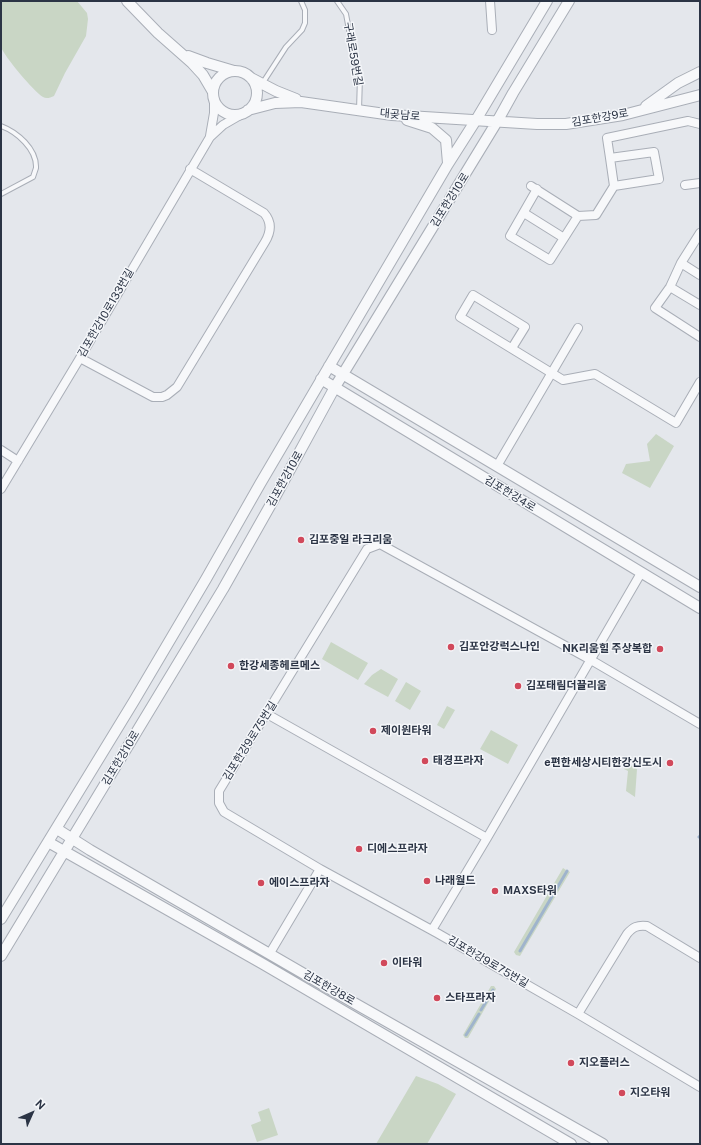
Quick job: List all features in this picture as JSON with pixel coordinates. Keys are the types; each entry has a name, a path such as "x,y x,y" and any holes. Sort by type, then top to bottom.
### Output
{"street":[{"path":"127,1 158,33 184,55 198,70 220,109 234,115 275,103 302,102"},
{"path":"490,1 492,30"},
{"name":"김포한강10로","path":"1,919 57,829 206,578 448,164 547,1"},
{"name":"김포한강10로","path":"1,956 226,582 275,497 335,387 569,1"},
{"path":"184,55 243,73 280,93 302,102"},
{"path":"210,137 214,113 215,84 219,78 230,72 236,71"},
{"path":"641,110 678,84 700,72"},
{"path":"210,137 223,125 245,112 253,104 256,97 256,90 254,83 249,77"},
{"name":"김포한강9로","path":"498,120 536,124 566,124 623,115 700,95"},
{"name":"대곶남로","path":"302,102 392,115 498,120"},
{"path":"392,115 432,128 439,133 446,140 448,164"},
{"path":"578,216 550,260 510,236 524,213 534,187 578,216 596,215 614,186 607,138 688,121 700,124"},
{"name":"김포한강10로133번길","path":"1,489 210,137"},
{"path":"610,158 654,152 659,179 614,186"},
{"path":"80,358 148,395 162,397 172,392 177,387 265,242 270,226 264,213 190,169"},
{"path":"685,185 700,183"},
{"path":"524,213 564,238"},
{"path":"700,233 670,287 655,308 700,337"},
{"path":"682,263 700,275"},
{"path":"670,287 700,305"},
{"path":"512,348 525,327 474,295 460,317 563,380 595,374 676,422 700,382"},
{"path":"497,466 578,328"},
{"name":"김포한강4로","path":"329,366 700,587"},
{"name":"김포한강4로","path":"321,379 700,608"},
{"path":"1,450 18,461"},
{"name":"김포한강9로75번길","path":"700,724 591,660 380,544 367,548 219,791 219,803 224,812 320,869 432,930 578,1014 700,1087"},
{"path":"432,930 641,573"},
{"path":"267,714 487,838"},
{"name":"김포한강8로","path":"57,829 356,1004 603,1144"},
{"name":"김포한강8로","path":"48,842 263,964 571,1144"},
{"path":"270,953 320,869"},
{"path":"578,1014 627,934 633,928 647,926 700,958"}],"lane":[{"path":"262,84 286,47 302,30 305,22 304,10 301,1"},
{"name":"구래로59번길","path":"337,1 346,14 355,62 360,77 359,110"},
{"path":"1,126 8,129 28,145 33,155 36,167 33,177 1,194"}],"green space":[{"path":"1,1 77,1 87,13 88,19 86,36 54,96 45,98 39,94 20,74 3,52 1,47"},
{"path":"656,434 674,446 650,488 622,473 626,464 650,461 647,444"},
{"path":"331,642 368,663 358,680 322,659"},
{"path":"381,669 398,679 388,697 364,684 372,675"},
{"path":"406,682 421,691 410,710 395,701"},
{"path":"447,706 455,710 444,729 437,725"},
{"path":"491,730 518,745 508,764 480,749"},
{"path":"628,763 637,769 635,797 626,791 628,771 624,769"},
{"path":"563,868 566,870 520,951 568,871 570,872 520,956 516,955 514,952"},
{"path":"491,986 494,986 496,989 468,1038 465,1038 463,1035"},
{"path":"416,1076 438,1084 456,1094 427,1144 376,1144"},
{"path":"269,1108 278,1135 257,1142 251,1125 261,1121 258,1112"}],"waterway":[{"path":"520,951 567,871"},
{"path":"481,1010 493,990"},
{"path":"466,1035 479,1014"}],"place":[{"name":"김포중일 라크리움","path":"301,540"},
{"name":"김포안강럭스나인","path":"451,647"},
{"name":"NK리움힐 주상복합","path":"660,649"},
{"name":"한강세종헤르메스","path":"231,666"},
{"name":"김포태림더끌리움","path":"518,686"},
{"name":"제이원타워","path":"373,731"},
{"name":"태경프라자","path":"425,761"},
{"name":"e편한세상시티한강신도시","path":"670,763"},
{"name":"디에스프라자","path":"359,849"},
{"name":"나래월드","path":"427,881"},
{"name":"에이스프라자","path":"261,883"},
{"name":"MAXS타워","path":"495,891"},
{"name":"이타워","path":"384,963"},
{"name":"스타프라자","path":"437,998"},
{"name":"지오플러스","path":"571,1063"},
{"name":"지오타워","path":"622,1093"}]}
